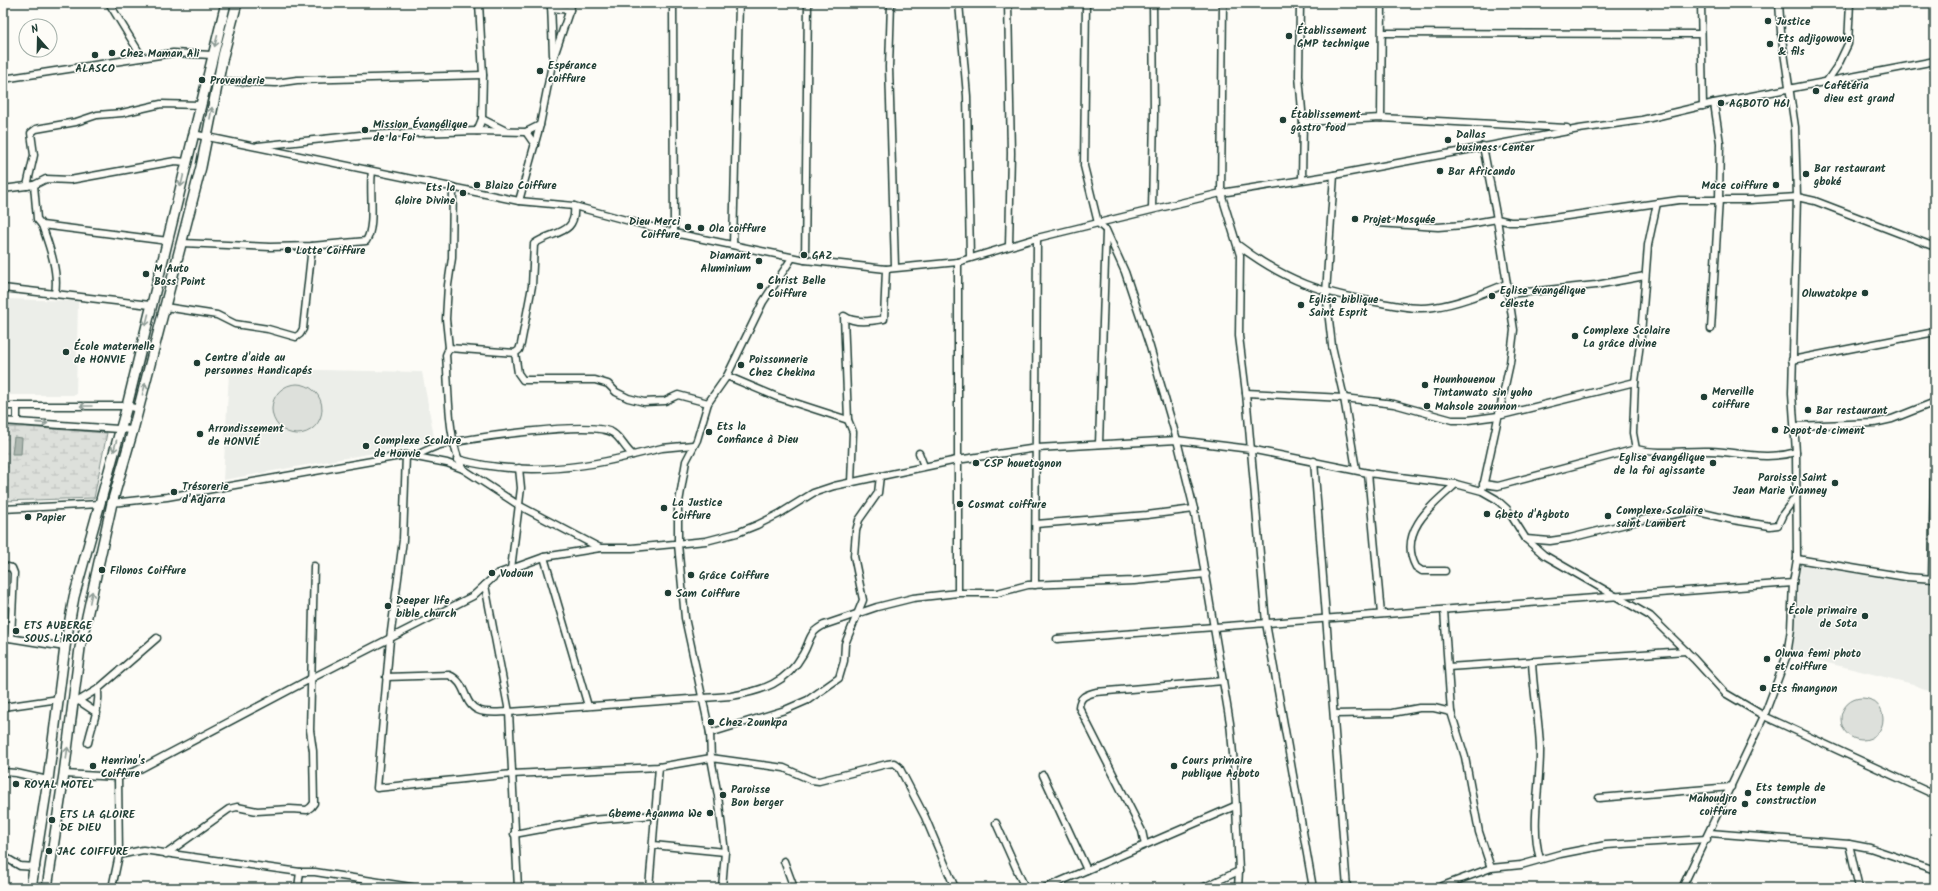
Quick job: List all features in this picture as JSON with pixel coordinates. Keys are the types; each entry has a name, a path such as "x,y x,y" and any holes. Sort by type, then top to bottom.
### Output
{"main road":[{"path":"31,888 36,867 65,647 74,597 126,406 226,3"},
{"path":"47,888 76,702 80,648 112,503 133,430 182,243 237,3"}],"street":[{"path":"109,3 142,56"},
{"path":"477,131 482,119 479,3"},
{"path":"519,201 540,125 553,59 572,3"},
{"path":"673,3 674,233"},
{"path":"733,245 739,3"},
{"path":"804,260 808,3"},
{"path":"891,3 888,67 895,266"},
{"path":"959,3 967,96 970,258"},
{"path":"1008,3 1011,154 1009,246"},
{"path":"1086,3 1084,166 1098,223 1106,230 1125,272 1148,340 1177,440 1194,509 1206,574 1212,627 1223,681 1234,764 1239,871 1238,888"},
{"path":"1152,208 1154,114 1153,3"},
{"path":"1223,3 1221,193 1240,255 1239,336 1246,393 1266,623 1313,888"},
{"path":"1300,3 1299,76 1303,122 1302,179"},
{"path":"1380,118 1383,33 1382,3"},
{"path":"1701,3 1700,34 1702,106"},
{"path":"1682,888 1764,716 1787,655 1791,629 1793,583 1798,559 1796,452 1792,393 1797,197 1794,127 1790,88 1781,32 1780,3"},
{"path":"1827,81 1838,65 1848,44 1850,3"},
{"path":"553,59 551,6 570,10"},
{"path":"1383,33 1700,34"},
{"path":"3,79 142,56 173,53 212,55"},
{"path":"193,134 519,201 574,206 674,233 792,258 886,268 895,266 958,262 1037,238 1152,208 1221,193 1334,175 1579,129 1642,120 1714,103 1935,61"},
{"path":"218,81 276,83 297,80 482,74"},
{"path":"1712,329 1720,143 1714,103"},
{"path":"27,186 34,155 31,133 36,128 76,122 85,117 122,113 161,104 200,104"},
{"path":"1303,122 1380,118 1579,129"},
{"path":"482,119 505,131"},
{"path":"253,147 360,135 477,131 526,132 540,125"},
{"path":"526,132 535,145"},
{"path":"1483,146 1497,219 1514,330 1510,363 1483,488"},
{"path":"3,189 34,185 46,179 70,180 175,161 186,162"},
{"path":"182,243 270,247 312,246 363,242 367,239 372,222 370,187 372,171"},
{"path":"1334,175 1326,292 1332,346 1344,398 1356,469"},
{"path":"34,185 37,218 42,225 50,248 56,286 54,293"},
{"path":"453,187 452,258 448,285 446,319 449,348 446,355 453,442 457,459 464,469"},
{"path":"1377,223 1438,227 1497,219 1510,222 1525,222 1657,203 1797,197 1815,201 1935,247"},
{"path":"1636,449 1633,433 1635,382 1641,334 1644,276 1648,245 1657,203"},
{"path":"449,348 515,353 519,350 532,286 534,244 571,226 575,218 574,206"},
{"path":"42,225 168,241"},
{"path":"1099,444 1106,230"},
{"path":"1035,585 1037,448 1037,238"},
{"path":"1238,245 1266,265 1293,279 1326,292 1410,308 1434,307 1489,291 1506,284"},
{"path":"165,307 217,315 235,324 268,329 296,337 303,329 312,246"},
{"path":"722,888 725,852 718,796 711,758 710,732 685,618 678,544 678,508 686,460 702,426 708,403 727,376 763,302 792,258"},
{"path":"958,262 958,592"},
{"path":"851,483 853,432 848,420 844,316 850,320 857,321 884,319 886,268"},
{"path":"1508,294 1596,285 1644,276"},
{"path":"3,288 150,305"},
{"path":"1935,306 1935,377"},
{"path":"1792,360 1935,332"},
{"path":"515,353 518,373 523,380 596,380 608,384 616,392 628,398 644,402 665,401 678,395 708,403"},
{"path":"727,376 777,397 848,420"},
{"path":"1246,393 1344,398 1394,404 1452,420 1468,420 1498,416 1635,382"},
{"path":"1795,426 1874,423 1892,419 1935,402"},
{"path":"3,406 126,406 138,409"},
{"path":"17,406 17,421"},
{"path":"1798,559 1906,577 1933,579 1935,414"},
{"path":"3,421 133,430"},
{"path":"415,456 438,446 453,442 529,432 600,428 613,433 626,450 633,455"},
{"path":"64,774 118,777 138,770 312,678 473,596 497,574 544,557 600,548 706,541 737,533 779,514 813,493 834,486 924,466 1037,448 1177,440 1250,449 1356,469 1368,473 1483,488 1498,486 1636,449 1648,452 1709,451 1775,457 1796,452"},
{"path":"457,459 481,466 543,469 583,465 662,448 693,445"},
{"path":"919,453 924,466"},
{"path":"112,503 167,497 406,455 464,469 520,506 600,548"},
{"path":"406,455 403,540 386,677 377,788 512,774 659,767 711,758 784,768 811,780 819,781 894,763 899,767 925,817 955,888"},
{"path":"1314,461 1347,888"},
{"path":"511,569 522,488 519,468"},
{"path":"1368,473 1381,614"},
{"path":"710,732 785,710 808,700 839,678 844,661 845,644 863,600 854,556 856,531 859,520 878,493 880,476"},
{"path":"1445,571 1422,571 1416,568 1411,550 1412,535 1416,524 1439,499 1456,484"},
{"path":"1483,488 1507,509 1526,539 1544,555 1570,569 1614,597 1630,604 1650,616 1686,651 1725,693 1764,716 1934,794 1935,786"},
{"path":"1526,539 1550,540 1570,538 1654,517 1694,511 1733,520 1770,526 1778,525 1783,514 1797,495"},
{"path":"3,509 100,504"},
{"path":"1036,524 1147,515 1194,509"},
{"path":"544,557 588,706"},
{"path":"3,566 12,568 14,573 11,638"},
{"path":"166,854 229,809 237,807 257,811 290,809 307,810 312,808 314,803 313,751 310,730 314,566"},
{"path":"386,677 448,675 455,678 461,684 468,702 472,707 479,711 509,712 703,698 749,693 775,683 791,672 804,653 814,630 856,614 913,598 958,592 997,593 1035,585 1134,581 1206,574"},
{"path":"1057,639 1793,583"},
{"path":"485,585 509,712 514,834 518,888"},
{"path":"1444,610 1451,712 1465,757 1479,832 1492,868"},
{"path":"3,637 65,647"},
{"path":"76,702 98,689 157,638"},
{"path":"1448,667 1686,651"},
{"path":"1532,661 1540,748 1538,805 1535,828 1535,843 1540,859"},
{"path":"1145,845 1142,831 1079,708 1080,700 1084,696 1096,692 1223,681"},
{"path":"88,742 91,726 97,713 99,700 98,689"},
{"path":"3,707 59,699"},
{"path":"76,702 97,713"},
{"path":"1334,714 1392,713 1419,708 1434,708 1451,712"},
{"path":"649,888 659,767"},
{"path":"3,772 16,773 48,780"},
{"path":"1043,775 1086,870"},
{"path":"112,888 119,855 118,777"},
{"path":"1599,798 1731,787"},
{"path":"1045,888 1235,806"},
{"path":"514,834 591,820 656,815"},
{"path":"996,823 1026,888"},
{"path":"1437,888 1492,868 1521,865 1540,859 1606,845 1708,836 1849,844 1870,848 1935,870"},
{"path":"1849,844 1859,888"},
{"path":"653,845 725,852"},
{"path":"119,855 143,850 300,872 315,872 417,888"},
{"path":"3,856 20,866 36,867"},
{"path":"784,861 794,888"},
{"path":"1202,888 1239,871"},
{"path":"298,888 300,872"}],"shaded area":[{"path":"3,299 78,301 76,395 3,395"},
{"path":"265,369 422,372 435,442 223,480 229,373"},
{"path":"14,437 22,438 21,454 12,454"},
{"name":"École primaire de Sota","path":"1801,560 1935,578 1935,694 1913,684 1791,654"}],"green space":[{"path":"297,384 306,386 315,391 320,400 322,409 320,418 315,427 306,432 297,434 288,432 279,427 274,418 272,409 274,400 279,391 288,386"},
{"path":"3,427 26,427 107,433 94,498 3,501"},
{"path":"1858,698 1866,698 1874,701 1880,707 1883,719 1880,731 1874,737 1866,740 1858,740 1850,737 1844,731 1841,723 1841,715 1844,707 1850,701"}],"place":[{"name":"Justice","path":"1768,21"},
{"name":"Établissement GMP technique","path":"1289,36"},
{"name":"Ets adjigowowe & fils","path":"1770,44"},
{"name":"Chez Maman Ali","path":"112,53"},
{"name":"ALASCO","path":"95,55"},
{"name":"Espérance coiffure","path":"540,71"},
{"name":"Provenderie","path":"202,80"},
{"name":"Cafétéria dieu est grand","path":"1816,91"},
{"name":"AGBOTO H61","path":"1721,103"},
{"name":"Établissement gastro food","path":"1283,120"},
{"name":"Mission Évangélique de la Foi","path":"365,130"},
{"name":"Dallas business Center","path":"1448,140"},
{"name":"Bar Africando","path":"1440,171"},
{"name":"Bar restaurant gboké","path":"1806,174"},
{"name":"Blaizo Coiffure","path":"477,185"},
{"name":"Mace coiffure","path":"1776,185"},
{"name":"Ets la Gloire Divine","path":"463,193"},
{"name":"Projet Mosquée","path":"1355,219"},
{"name":"Dieu Merci Coiffure","path":"688,227"},
{"name":"Ola coiffure","path":"701,228"},
{"name":"Lotte Coiffure","path":"288,250"},
{"name":"GAZ","path":"804,255"},
{"name":"Diamant Aluminium","path":"759,261"},
{"name":"M Auto Boss Point","path":"146,274"},
{"name":"Christ Belle Coiffure","path":"760,286"},
{"name":"Oluwatokpe","path":"1865,293"},
{"name":"Eglise évangélique céleste","path":"1492,296"},
{"name":"Eglise biblique Saint Esprit","path":"1301,305"},
{"name":"Complexe Scolaire La grâce divine","path":"1575,336"},
{"name":"École maternelle de HONVIE","path":"66,352"},
{"name":"Centre d'aide au personnes Handicapés","path":"197,363"},
{"name":"Poissonnerie Chez Chekina","path":"741,365"},
{"name":"Hounhouenou Tintanwato sin yoho","path":"1425,385"},
{"name":"Merveille coiffure","path":"1704,397"},
{"name":"Mahsole zounnon","path":"1427,406"},
{"name":"Bar restaurant","path":"1808,410"},
{"name":"Depot de ciment","path":"1775,430"},
{"name":"Ets la Confiance à Dieu","path":"709,432"},
{"name":"Arrondissement de HONVIÉ","path":"200,434"},
{"name":"Complexe Scolaire de Honvie","path":"366,446"},
{"name":"CSP houetognon","path":"976,463"},
{"name":"Eglise évangélique de la foi agissante","path":"1713,463"},
{"name":"Paroisse Saint Jean Marie Vianney","path":"1835,483"},
{"name":"Trésorerie d'Adjarra","path":"174,492"},
{"name":"Cosmat coiffure","path":"960,504"},
{"name":"La Justice Coiffure","path":"664,508"},
{"name":"Gbeto d'Agboto","path":"1487,514"},
{"name":"Complexe Scolaire saint Lambert","path":"1608,516"},
{"name":"Papier","path":"28,517"},
{"name":"Filonos Coiffure","path":"102,570"},
{"name":"Vodoun","path":"492,573"},
{"name":"Grâce Coiffure","path":"691,575"},
{"name":"Sam Coiffure","path":"668,593"},
{"name":"Deeper life bible church","path":"388,606"},
{"name":"École primaire de Sota","path":"1865,616"},
{"name":"ETS AUBERGE SOUS L'IROKO","path":"16,631"},
{"name":"Oluwa femi photo et coiffure","path":"1767,659"},
{"name":"Ets finangnon","path":"1763,688"},
{"name":"Chez Zounkpa","path":"711,722"},
{"name":"Henrino's Coiffure","path":"93,766"},
{"name":"Cours primaire publique Agboto","path":"1174,766"},
{"name":"ROYAL MOTEL","path":"16,784"},
{"name":"Ets temple de construction","path":"1748,793"},
{"name":"Paroisse Bon berger","path":"723,795"},
{"name":"Mahoudjro coiffure","path":"1745,804"},
{"name":"Gbeme Aganma We","path":"710,813"},
{"name":"ETS LA GLOIRE DE DIEU","path":"52,820"},
{"name":"JAC COIFFURE","path":"49,851"}]}
